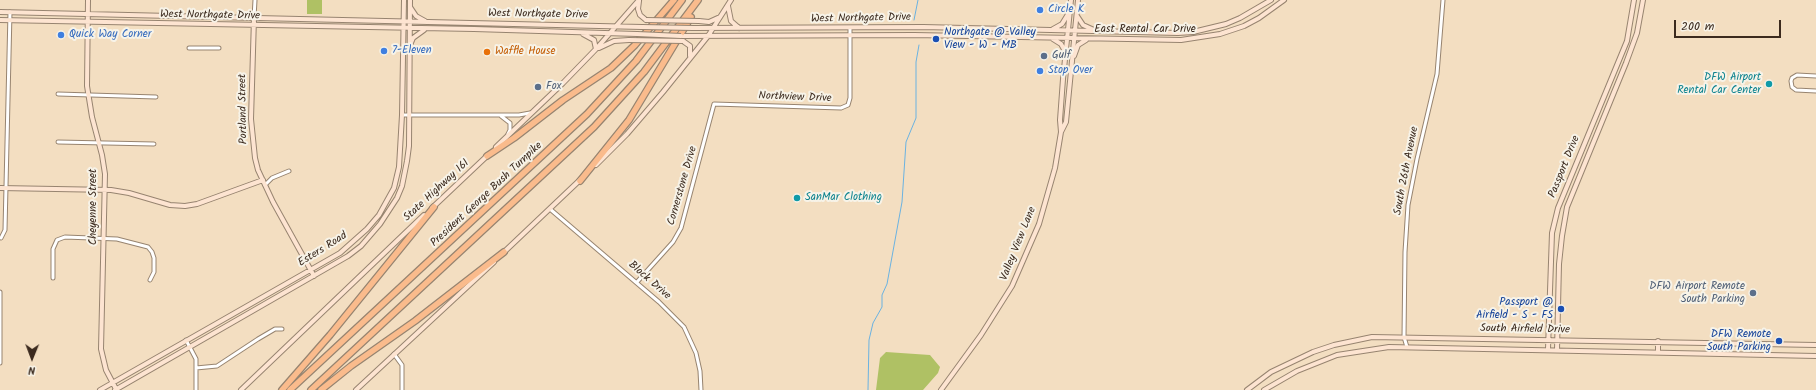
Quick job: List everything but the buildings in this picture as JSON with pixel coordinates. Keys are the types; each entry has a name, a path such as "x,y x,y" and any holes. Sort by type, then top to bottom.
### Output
{"highway":[{"path":"487,156 514,138 563,100 611,68 635,45 674,0"},
{"name":"President George Bush Turnpike","path":"290,390 587,114 636,61 682,0"},
{"path":"580,181 629,120 699,0"},
{"path":"310,390 594,127 649,67 699,0"},
{"path":"282,390 330,335 367,287 434,207"},
{"path":"321,390 351,366 415,321 504,252"}],"main road":[{"name":"Cheyenne Street","path":"88,0 88,95 100,143 105,174 101,349 106,370 115,390"},
{"name":"Esters Road","path":"100,390 350,246 379,215 391,196 398,178 402,115 404,0"},
{"name":"Esters Road","path":"115,390 348,256 361,246 380,224 397,198 402,186 407,160 410,0"},
{"path":"639,0 638,9 640,15 646,20 709,22 721,16"},
{"name":"State Highway 161","path":"241,390 535,112 610,34 639,0"},
{"path":"356,390 580,181 627,134 708,36 731,0"},
{"name":"Valley View Lane","path":"1061,132 1060,120 1065,51 1068,39 1071,0"},
{"name":"Valley View Lane","path":"940,390 1001,304 1024,263 1039,224 1047,199 1061,132 1066,122 1078,0"},
{"name":"East Rental Car Drive","path":"1075,30 1178,33 1195,31 1211,28 1240,18 1271,0"},
{"name":"East Rental Car Drive","path":"1068,39 1196,39 1220,34 1244,26 1259,18 1284,0"},
{"name":"Passport Drive","path":"1548,350 1552,233 1559,205 1627,41 1634,0"},
{"name":"Passport Drive","path":"1557,350 1559,264 1562,236 1569,201 1626,63 1637,33 1643,0"},
{"path":"410,5 416,16 425,22"},
{"path":"728,5 731,21 740,28"},
{"path":"1052,29 1062,24 1070,11"},
{"name":"West Northgate Drive","path":"0,12 713,29 962,28 1075,30"},
{"path":"1076,14 1083,25 1098,31"},
{"path":"190,16 190,24"},
{"name":"Portland Street","path":"254,18 252,132 256,158 265,185 314,276"},
{"name":"West Northgate Drive","path":"0,20 404,29 474,29 688,36 962,35 1068,39"},
{"path":"327,20 329,27"},
{"path":"474,23 474,29"},
{"path":"962,28 962,35"},
{"path":"409,47 413,38 427,29"},
{"path":"1195,31 1196,39"},
{"path":"580,33 594,40 596,49 614,41 683,41 690,46 691,53 689,60"},
{"path":"1039,37 1059,42 1065,51"},
{"path":"1072,62 1078,45 1089,39"},
{"path":"0,188 105,190 123,192 166,204 185,206 197,204 263,180"},
{"path":"391,196 397,198"},
{"path":"1550,264 1559,264"},
{"name":"South Airfield Drive","path":"1247,390 1271,372 1313,352 1372,337 1816,345"},
{"path":"1658,342 1658,352"},
{"name":"South Airfield Drive","path":"1264,390 1297,371 1336,355 1378,348 1407,347 1816,356"}],"street":[{"name":"Portland Street","path":"254,18 255,0"},
{"name":"South 26th Avenue","path":"1407,347 1404,337 1405,252 1408,205 1437,74 1443,0"},
{"path":"1,238 5,230 10,12"},
{"name":"Northview Drive","path":"714,104 841,108 848,105 850,98 850,29"},
{"path":"189,48 219,48"},
{"path":"1816,76 1797,75 1792,78 1791,81 1792,87 1796,90 1816,91"},
{"path":"58,94 156,97"},
{"name":"Cornerstone Drive","path":"637,282 673,242 681,228 714,104"},
{"path":"402,115 519,115 535,112"},
{"path":"500,115 510,123 510,130 504,140"},
{"path":"58,142 154,144"},
{"path":"265,185 272,178 289,171"},
{"name":"Block Drive","path":"550,209 637,282 684,327 696,352 700,371 701,390"},
{"path":"53,278 53,249 57,240 65,237 128,240 148,248 152,252 154,258 154,272 150,280"},
{"path":"0,292 0,363"},
{"path":"196,368 217,366 275,329 282,329"},
{"path":"186,340 196,359 196,390"},
{"path":"394,354 402,365 402,390"}],"green space":[{"path":"307,0 322,0 322,14 307,14"},
{"path":"886,352 930,355 940,367 938,373 923,390 876,390 880,358"}],"waterway":[{"path":"914,20 918,0"},
{"path":"868,390 869,340 873,323 882,307 882,295 887,284 902,202 906,142 916,118 916,62 919,45"}],"place":[{"name":"Circle K","path":"1040,10"},
{"name":"Quick Way Corner","path":"61,35"},
{"name":"Northgate @ Valley View - W - MB","path":"936,39"},
{"name":"7-Eleven","path":"384,51"},
{"name":"Waffle House","path":"487,52"},
{"name":"Gulf","path":"1044,56"},
{"name":"Stop Over","path":"1040,71"},
{"name":"DFW Airport Rental Car Center","path":"1769,84"},
{"name":"Fox","path":"538,87"},
{"name":"SanMar Clothing","path":"797,198"},
{"name":"DFW Airport Remote South Parking","path":"1753,293"},
{"name":"Passport @ Airfield - S - FS","path":"1561,309"},
{"name":"DFW Remote South Parking","path":"1779,341"}]}
